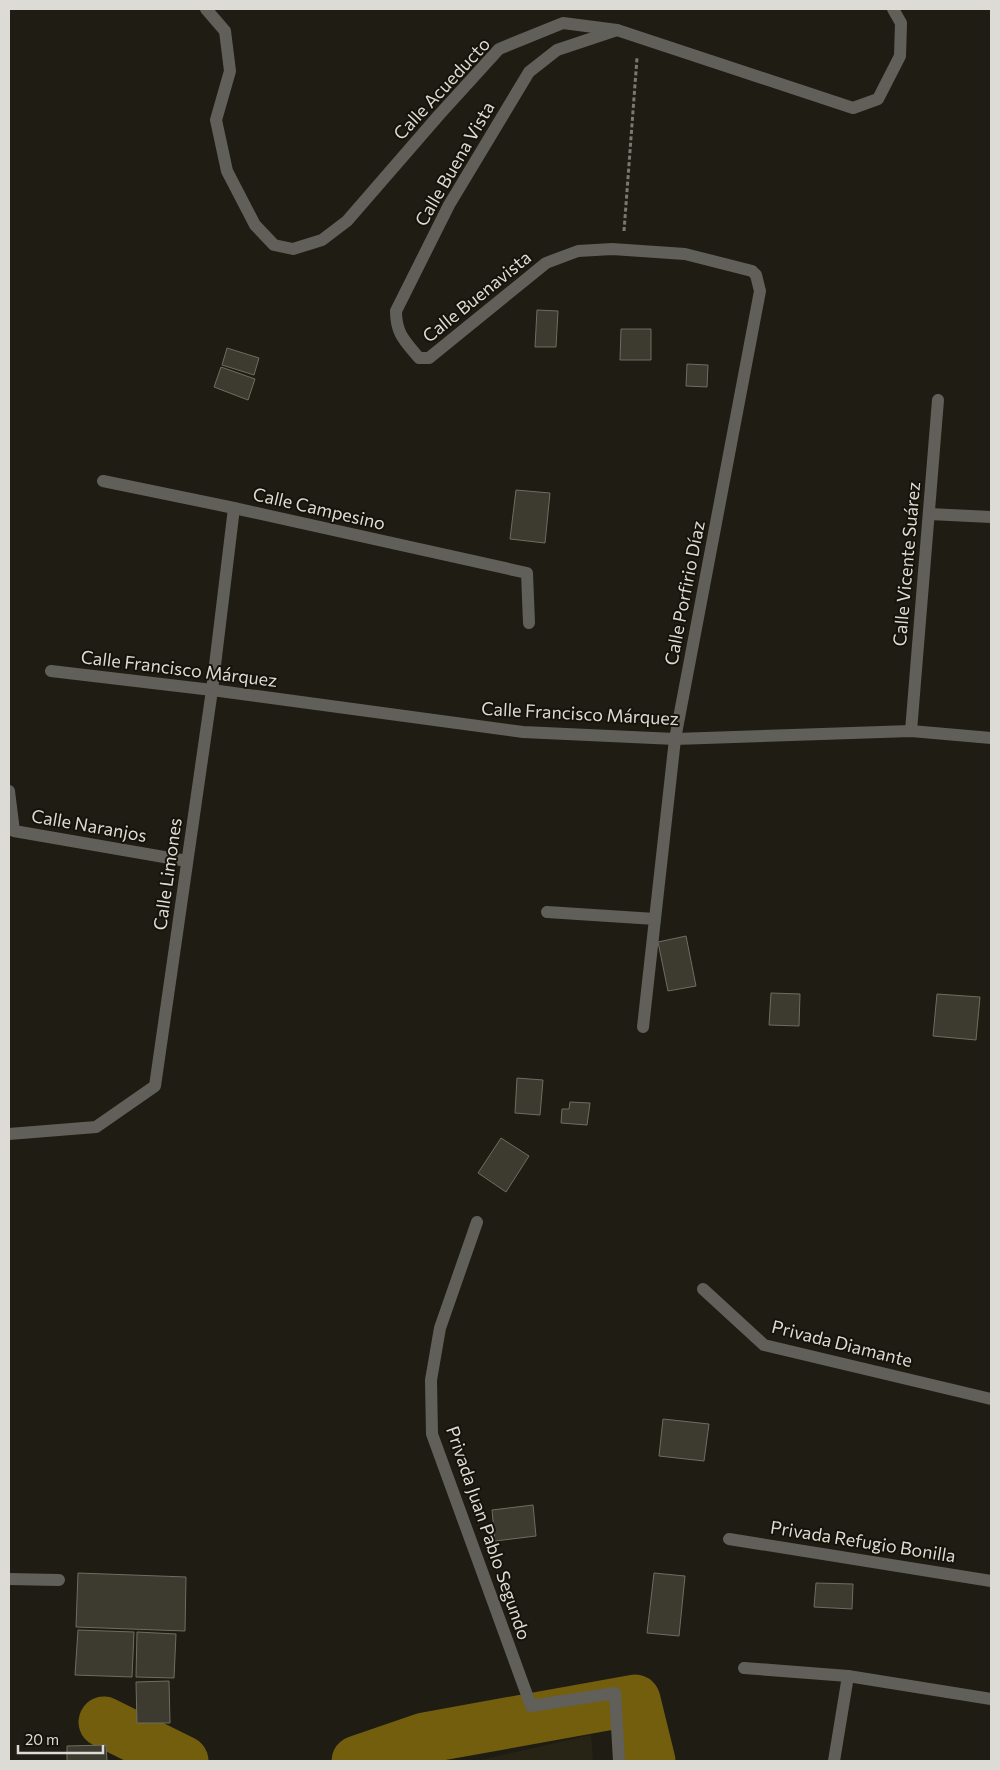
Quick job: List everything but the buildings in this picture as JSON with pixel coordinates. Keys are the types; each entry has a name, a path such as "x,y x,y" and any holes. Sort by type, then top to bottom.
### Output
{"street":[{"name":"Calle Acueducto","path":"206,9 225,31 230,71 216,120 227,171 255,225 274,245 293,249 322,240 346,221 499,49 563,23 617,30 853,108 878,100 900,56 901,23 893,9"},
{"name":"Calle Buena Vista","path":"424,358 419,358 402,338 396,324 396,311 449,205 530,72 557,50 617,30"},
{"name":"Calle Buenavista","path":"424,358 434,355 546,263 578,251 622,249 685,254 752,271 756,275"},
{"name":"Calle Porfirio Díaz","path":"644,1027 676,738 760,291 756,275"},
{"name":"Calle Vicente Suárez","path":"911,732 938,400"},
{"name":"Calle Campesino","path":"103,481 527,573 530,623"},
{"name":"Calle Limones","path":"9,1134 96,1127 155,1086 212,690 234,508"},
{"path":"929,514 991,517"},
{"name":"Calle Francisco Márquez","path":"50,671 212,690 523,732 676,738 911,732 991,738"},
{"name":"Calle Naranjos","path":"9,791 14,831 187,861"},
{"path":"547,912 656,919"},
{"name":"Privada Juan Pablo Segundo","path":"477,1222 440,1328 431,1380 432,1434 531,1706 615,1693 619,1761"},
{"name":"Privada Diamante","path":"703,1289 764,1345 991,1399"},
{"name":"Privada Refugio Bonilla","path":"729,1539 991,1581"},
{"path":"9,1579 58,1580"},
{"path":"744,1668 848,1676 991,1699"},
{"path":"834,1761 848,1676"}],"path":[{"path":"622,249 638,37"}],"shaded area":[{"path":"591,1735 593,1761 476,1761"}],"waterway":[{"path":"357,1761 424,1738 635,1700 650,1761"},
{"path":"104,1722 183,1761"}]}
